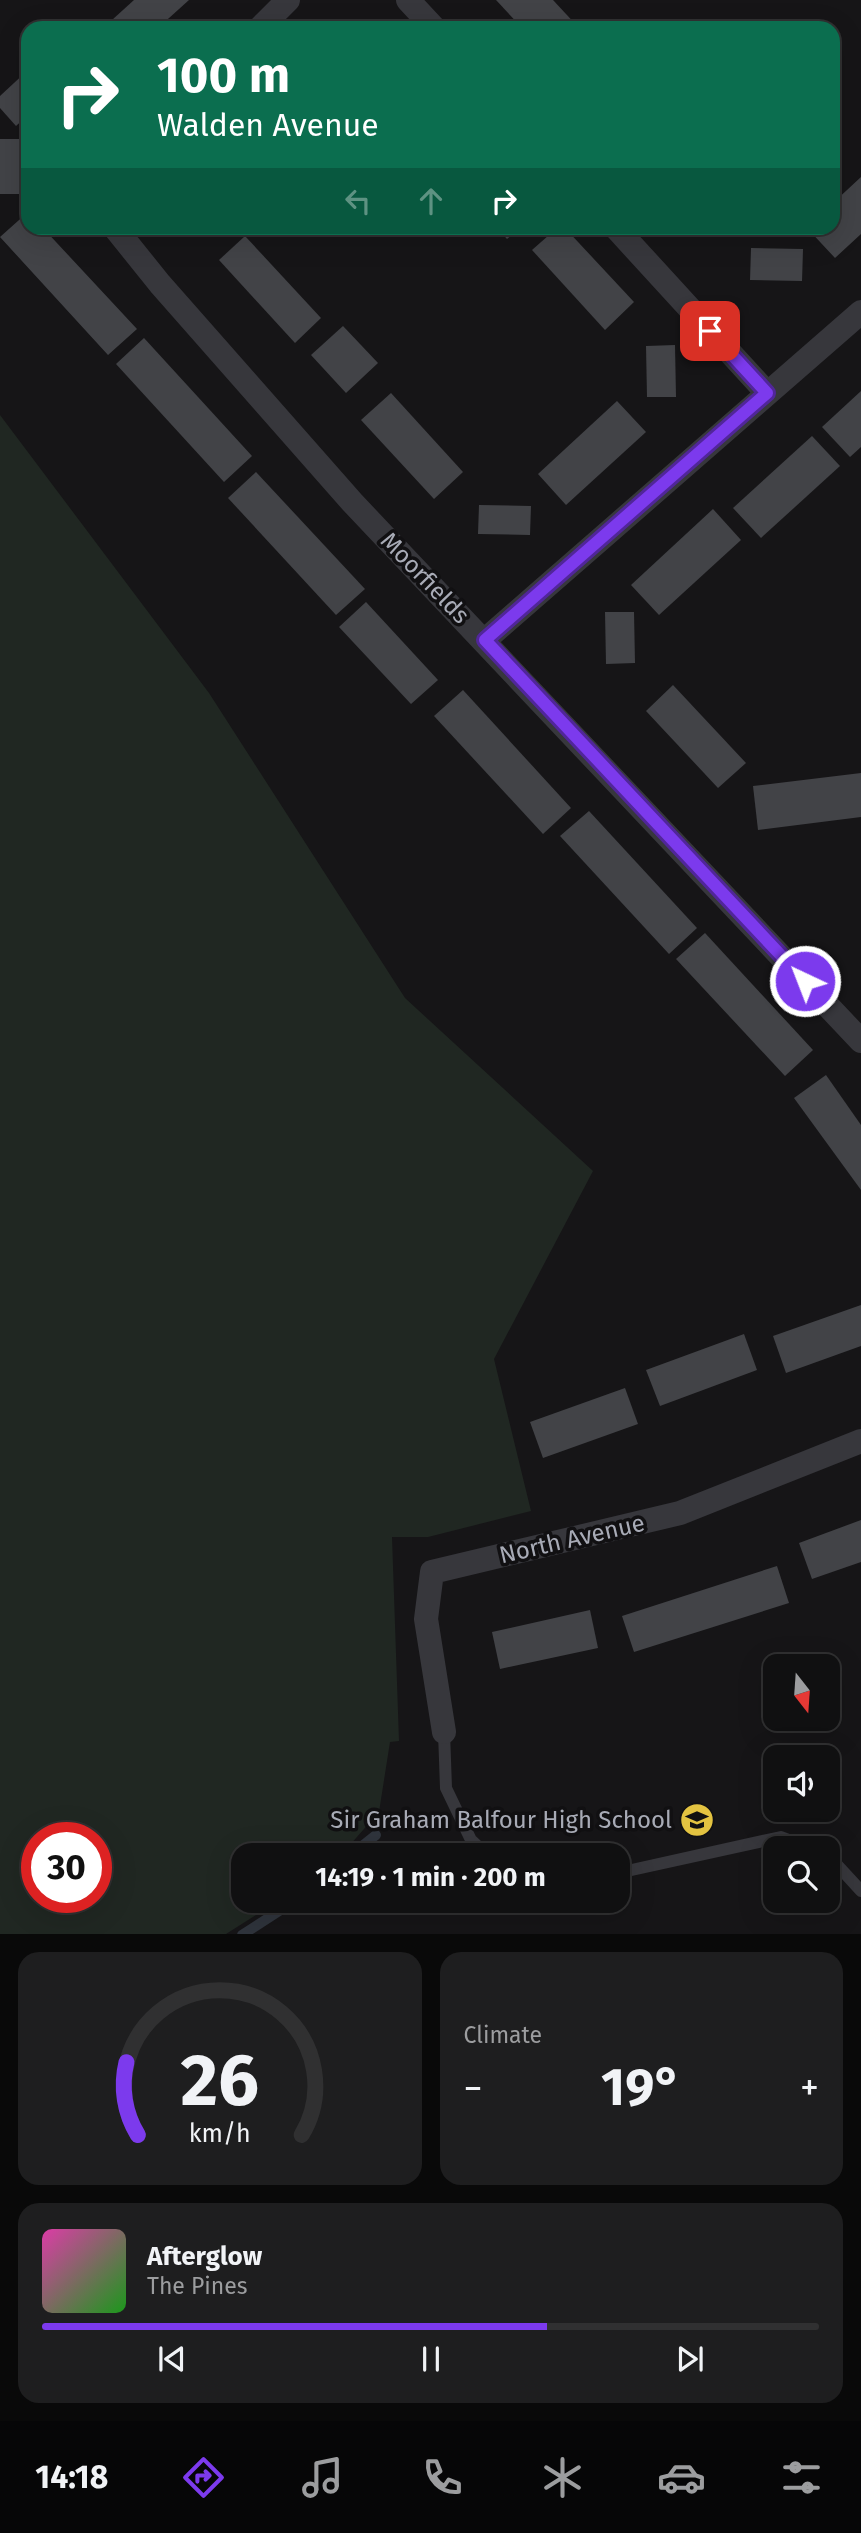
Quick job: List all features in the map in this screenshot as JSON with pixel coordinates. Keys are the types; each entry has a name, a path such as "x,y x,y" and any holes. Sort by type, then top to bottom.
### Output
{"street":[{"path":"267,21 288,0"},
{"path":"408,0 428,21"},
{"name":"Moorfields","path":"121,235 160,284 352,502 861,1041"},
{"path":"622,235 767,393"},
{"path":"485,640 861,312"},
{"name":"North Avenue","path":"443,1732 426,1619 432,1572 680,1513 861,1441"}],"lane":[{"path":"443,1732 446,1788 474,1843"},
{"path":"630,1870 763,1841"},
{"path":"840,1868 861,1891"}],"shaded area":[{"path":"0,415 209,693 405,998 593,1171 494,1359 531,1511 428,1537 392,1537 399,1741 390,1742 379,1812 352,1843 231,1843 231,1913 259,1913 226,1934 0,1934"}],"building":[{"path":"134,0 189,0 166,21 112,20"},
{"path":"496,0 553,0 572,21 516,21"},
{"path":"21,76 21,121 16,126 0,108 0,96"},
{"path":"0,139 21,139 21,194 0,194"},
{"path":"861,177 861,234 835,258 814,235 840,235 840,196"},
{"path":"21,218 21,235 50,235 137,329 108,355 0,237"},
{"path":"549,235 572,235 634,302 605,330 532,250"},
{"path":"245,236 321,318 295,343 219,260"},
{"path":"751,248 803,249 802,281 750,280"},
{"path":"343,326 378,363 346,393 311,355"},
{"path":"144,338 252,456 224,482 116,364"},
{"path":"675,345 676,397 647,397 646,346"},
{"path":"861,391 861,447 850,457 822,427"},
{"path":"391,393 463,472 434,499 361,420"},
{"path":"617,401 646,432 566,505 538,474"},
{"path":"812,436 840,466 761,538 733,508"},
{"path":"256,472 365,589 336,615 228,498"},
{"path":"479,505 531,506 530,535 478,534"},
{"path":"713,509 741,540 659,615 631,585"},
{"path":"366,602 438,680 411,704 339,627"},
{"path":"605,612 634,612 635,663 606,664"},
{"path":"673,685 746,763 718,788 646,711"},
{"path":"463,690 571,808 543,834 434,716"},
{"path":"861,773 861,817 758,830 753,786"},
{"path":"589,811 697,928 669,954 560,836"},
{"path":"705,933 813,1050 785,1076 676,959"},
{"path":"826,1075 861,1125 861,1190 794,1098"},
{"path":"861,1305 861,1346 786,1373 773,1336"},
{"path":"744,1334 757,1370 660,1406 646,1370"},
{"path":"625,1388 638,1424 543,1458 530,1422"},
{"path":"861,1520 861,1562 812,1579 799,1543"},
{"path":"777,1566 789,1603 634,1652 622,1616"},
{"path":"590,1610 598,1648 500,1669 492,1632"}],"waterway":[{"path":"366,1843 376,1835"},
{"path":"244,1934 276,1913"}],"place":[{"name":"Sir Graham Balfour High School","path":"697,1820"}],"route":[{"path":"710,331 767,393 485,640 805,981"}]}
